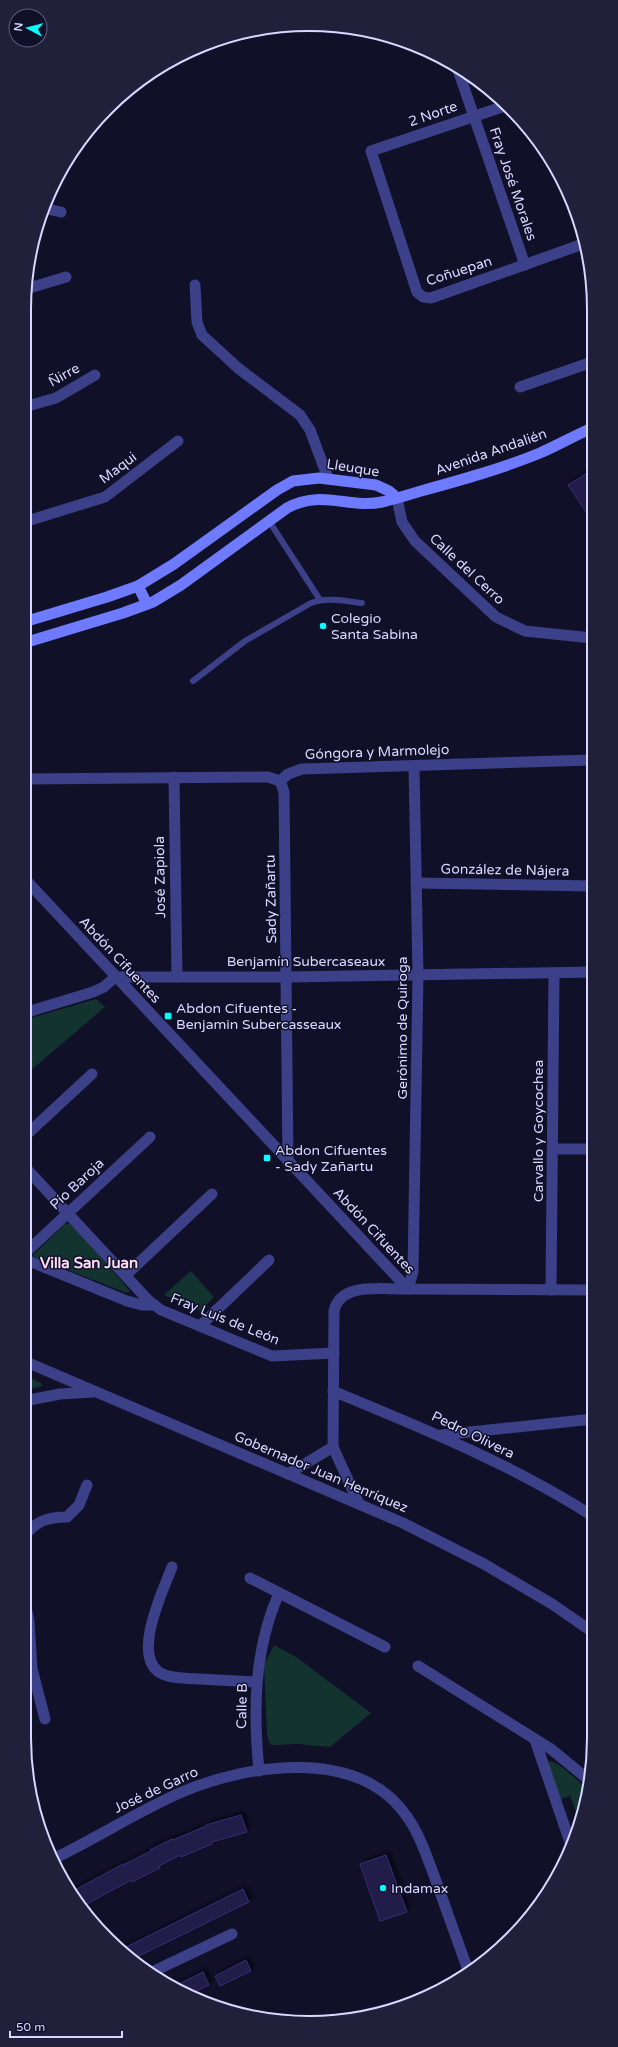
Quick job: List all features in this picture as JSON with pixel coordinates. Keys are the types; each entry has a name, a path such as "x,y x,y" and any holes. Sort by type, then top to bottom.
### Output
{"main road":[{"name":"Avenida Andalién","path":"397,498 456,482 515,463 587,430"},
{"name":"Lleuque","path":"31,620 138,586 174,564 285,485 310,478 328,478 376,485 389,491 397,498"},
{"path":"31,641 123,613 147,604 181,585 287,508 302,501 327,499 374,503 397,498"},
{"path":"138,586 147,604"}],"street":[{"name":"Fray José Morales","path":"460,76 525,265"},
{"name":"2 Norte","path":"371,151 501,107"},
{"name":"Coñuepan","path":"371,151 420,295 431,298 580,245"},
{"path":"50,209 61,212"},
{"path":"32,287 66,277"},
{"path":"195,285 197,322 202,335 238,368 300,415 310,430 328,478"},
{"path":"520,387 587,364"},
{"name":"Ñirre","path":"31,405 56,398 95,375"},
{"name":"Maqui","path":"31,520 105,497 178,441"},
{"name":"Calle del Cerro","path":"397,498 402,522 415,541 496,617 525,631 587,637"},
{"name":"Góngora y Marmolejo","path":"280,781 288,774 302,770 587,760"},
{"name":"Gerónimo de Quiroga","path":"408,1290 414,1255 418,975 414,766"},
{"name":"José Zapiola","path":"174,777 177,977"},
{"path":"31,779 268,777 280,781"},
{"name":"Sady Zañartu","path":"280,781 284,792 288,1162"},
{"name":"González de Nájera","path":"416,883 587,886"},
{"name":"Abdón Cifuentes","path":"31,886 408,1290"},
{"name":"Benjamín Subercaseaux","path":"115,977 287,978 587,972"},
{"name":"Carvallo y Goycochea","path":"551,1290 554,973"},
{"path":"31,1011 93,992 104,987 115,977"},
{"path":"31,1131 92,1074"},
{"name":"Pío Baroja","path":"31,1247 150,1137"},
{"path":"552,1149 587,1149"},
{"name":"Fray Luis de León","path":"31,1173 69,1212 154,1305 272,1356 334,1353"},
{"path":"126,1275 212,1194"},
{"path":"200,1326 269,1260"},
{"path":"31,1262 127,1301 142,1305 154,1305"},
{"name":"Abdón Cifuentes","path":"359,1504 333,1447 334,1311 337,1300 341,1296 351,1291 587,1290"},
{"name":"Gobernador Juan Henríquez","path":"31,1364 403,1523 484,1564 521,1585 587,1628"},
{"name":"Pedro Olivera","path":"333,1391 441,1435 493,1461 587,1513"},
{"path":"31,1400 60,1394 96,1392"},
{"path":"441,1435 587,1420"},
{"path":"288,1474 333,1447"},
{"path":"31,1531 43,1520 51,1517 67,1517 79,1505 87,1485"},
{"path":"578,1507 587,1506"},
{"path":"172,1567 158,1601 151,1628 149,1653 153,1666 158,1672 170,1677 257,1682"},
{"path":"250,1578 385,1647"},
{"name":"Calle B","path":"259,1771 255,1712 257,1682 262,1642 270,1616 280,1593"},
{"path":"31,1653 32,1669 45,1719"},
{"path":"418,1666 566,1760 585,1776"},
{"path":"535,1740 568,1837"},
{"name":"José de Garro","path":"58,1856 182,1792 221,1778 259,1771 302,1768 335,1771 368,1782 392,1798 408,1818 422,1844 467,1967"},
{"path":"156,1970 232,1934"}],"lane":[{"path":"269,521 320,600"},
{"path":"193,681 245,641 320,600 362,603"}],"green space":[{"path":"96,999 105,1007 31,1070 31,1018"},
{"path":"71,1223 130,1291 127,1293 32,1256 65,1224"},
{"path":"191,1271 214,1297 201,1311 164,1295"},
{"path":"31,1378 41,1383 42,1386 31,1389"},
{"path":"274,1645 296,1657 371,1713 330,1747 298,1744 272,1745 269,1742 267,1734 264,1665"},
{"path":"549,1761 559,1765 583,1786 577,1814 570,1796 559,1800 547,1763"}],"building":[{"path":"587,473 587,514 568,485"},
{"path":"241,1815 247,1832 212,1842 212,1844 181,1857 180,1855 159,1866 160,1868 132,1882 131,1880 86,1904 76,1889 172,1839 173,1840 206,1825"},
{"name":"Indamax","path":"386,1855 407,1912 380,1921 360,1864"},
{"path":"243,1889 249,1902 137,1957 126,1947"},
{"path":"246,1960 251,1971 220,1986 215,1976"},
{"path":"203,1972 209,1985 195,1991 180,1984"}],"place":[{"name":"Colegio Santa Sabina","path":"323,626"},
{"name":"Abdon Cifuentes - Benjamin Subercasseaux","path":"168,1016"},
{"name":"Abdon Cifuentes - Sady Zañartu","path":"267,1158"},
{"name":"Indamax","path":"383,1888"}],"district":[{"name":"Villa San Juan","path":"89,1263"}]}
